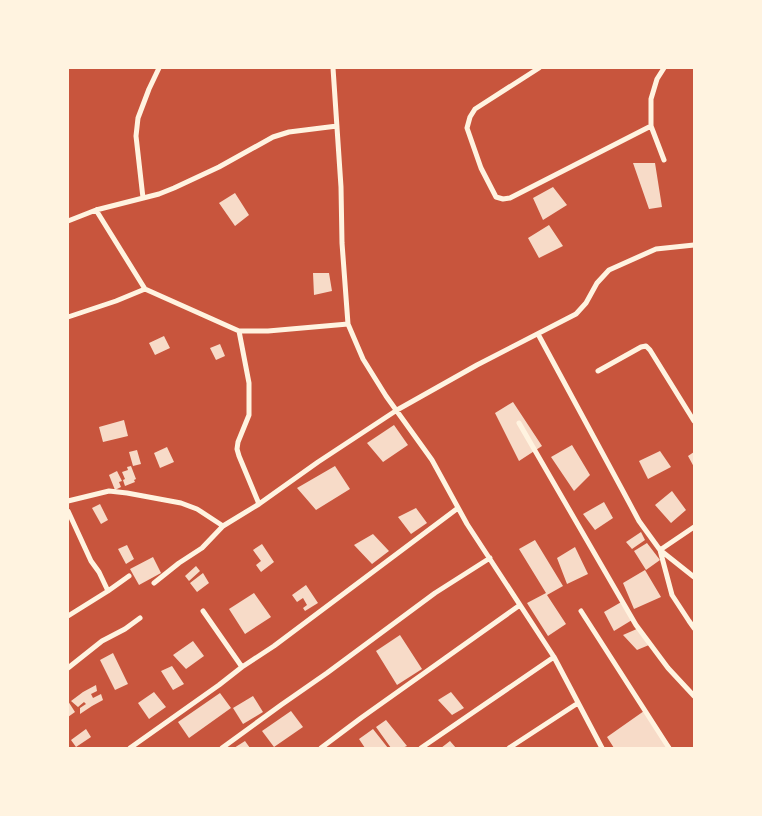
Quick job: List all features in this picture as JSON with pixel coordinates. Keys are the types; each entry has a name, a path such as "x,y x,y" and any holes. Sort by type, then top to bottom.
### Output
{"street":[{"path":"143,198 136,136 138,118 159,68"},
{"path":"333,68 348,324 363,359 432,460 458,508 554,657 601,748"},
{"path":"539,68 475,109 470,117 467,128 481,168 496,197 503,200 510,198 651,126"},
{"path":"664,68 657,79 651,99 651,126 664,160"},
{"path":"68,221 96,210 159,194 174,188 219,167 273,137 289,132 337,126"},
{"path":"96,210 145,289 239,331 268,331 348,324"},
{"path":"154,583 202,548 223,526 259,504 397,410 477,365 576,314 586,303 597,283 609,270 656,249 694,245"},
{"path":"68,317 145,289"},
{"path":"239,331 249,383 249,415 237,449 259,504"},
{"path":"538,334 638,521 660,550 694,577"},
{"path":"598,371 646,346 694,421"},
{"path":"519,423 636,625 668,668 694,696"},
{"path":"68,501 109,491 127,493 181,503 197,509 223,526"},
{"path":"130,748 274,646 458,508"},
{"path":"68,511 91,561 99,572 108,591"},
{"path":"660,550 694,527"},
{"path":"660,550 672,595 694,628"},
{"path":"222,748 434,594 490,558"},
{"path":"68,616 129,576"},
{"path":"321,748 520,604"},
{"path":"203,611 242,667"},
{"path":"581,611 669,748"},
{"path":"68,668 102,642 140,618"},
{"path":"421,748 554,657"},
{"path":"509,748 578,703"},
{"path":"140,742 144,748"}],"building":[{"path":"633,163 655,163 662,207 649,209"},
{"path":"553,187 567,205 543,220 533,198"},
{"path":"235,193 249,215 235,226 219,203"},
{"path":"549,225 563,246 539,258 528,238"},
{"path":"313,273 329,273 332,291 314,295"},
{"path":"164,336 170,348 155,355 149,343"},
{"path":"220,344 225,356 216,360 210,348"},
{"path":"513,402 542,446 519,461 495,413"},
{"path":"124,420 128,436 103,442 99,427"},
{"path":"394,425 408,445 383,462 367,443"},
{"path":"572,445 590,475 574,491 551,457"},
{"path":"167,447 174,462 160,468 154,453"},
{"path":"137,450 141,464 133,466 129,452"},
{"path":"660,451 671,467 648,479 639,461"},
{"path":"694,452 694,467 688,456"},
{"path":"131,466 136,479 134,480 135,482 125,486 122,472 128,470 127,467"},
{"path":"335,466 350,489 316,510 297,488"},
{"path":"117,471 122,481 119,482 121,487 115,490 109,475"},
{"path":"672,491 686,510 671,523 655,505"},
{"path":"604,502 613,518 595,530 583,514"},
{"path":"100,504 108,520 101,524 92,508"},
{"path":"416,508 427,523 411,534 398,517"},
{"path":"641,532 645,540 632,549 626,542"},
{"path":"373,534 389,551 372,564 354,545"},
{"path":"535,540 563,586 547,595 566,624 548,636 527,603 546,593 519,549"},
{"path":"647,543 660,560 646,570 634,551"},
{"path":"262,544 274,562 261,572 256,565 261,561 253,550"},
{"path":"127,545 134,559 126,564 118,549"},
{"path":"575,547 588,574 567,584 557,558"},
{"path":"153,557 161,573 139,585 130,569"},
{"path":"196,566 200,571 189,581 185,576"},
{"path":"645,570 661,597 634,609 623,583"},
{"path":"203,573 209,583 197,592 190,583"},
{"path":"306,585 318,603 305,611 303,608 307,605 303,598 297,602 292,595"},
{"path":"254,593 271,617 245,634 229,609"},
{"path":"623,601 632,620 614,631 604,612"},
{"path":"639,628 649,645 637,650 623,635"},
{"path":"400,635 422,669 397,685 376,651"},
{"path":"193,641 204,656 186,669 173,655"},
{"path":"113,653 128,684 115,690 100,660"},
{"path":"172,666 184,684 173,690 161,671"},
{"path":"96,685 97,691 91,694 93,698 101,694 103,700 80,714 80,708 86,704 84,702 78,707 71,701"},
{"path":"154,692 166,707 149,719 138,703"},
{"path":"451,692 464,708 452,715 438,700"},
{"path":"220,693 231,708 189,738 178,722"},
{"path":"253,696 263,712 243,724 233,708"},
{"path":"68,701 75,712 68,717"},
{"path":"291,711 303,727 274,747 262,731"},
{"path":"644,711 672,748 614,748 607,737"},
{"path":"386,720 407,746 391,748 376,727"},
{"path":"86,729 91,737 76,747 71,740"},
{"path":"373,729 388,748 365,748 359,739"},
{"path":"245,741 250,748 234,748"},
{"path":"450,741 456,748 441,748"}]}
